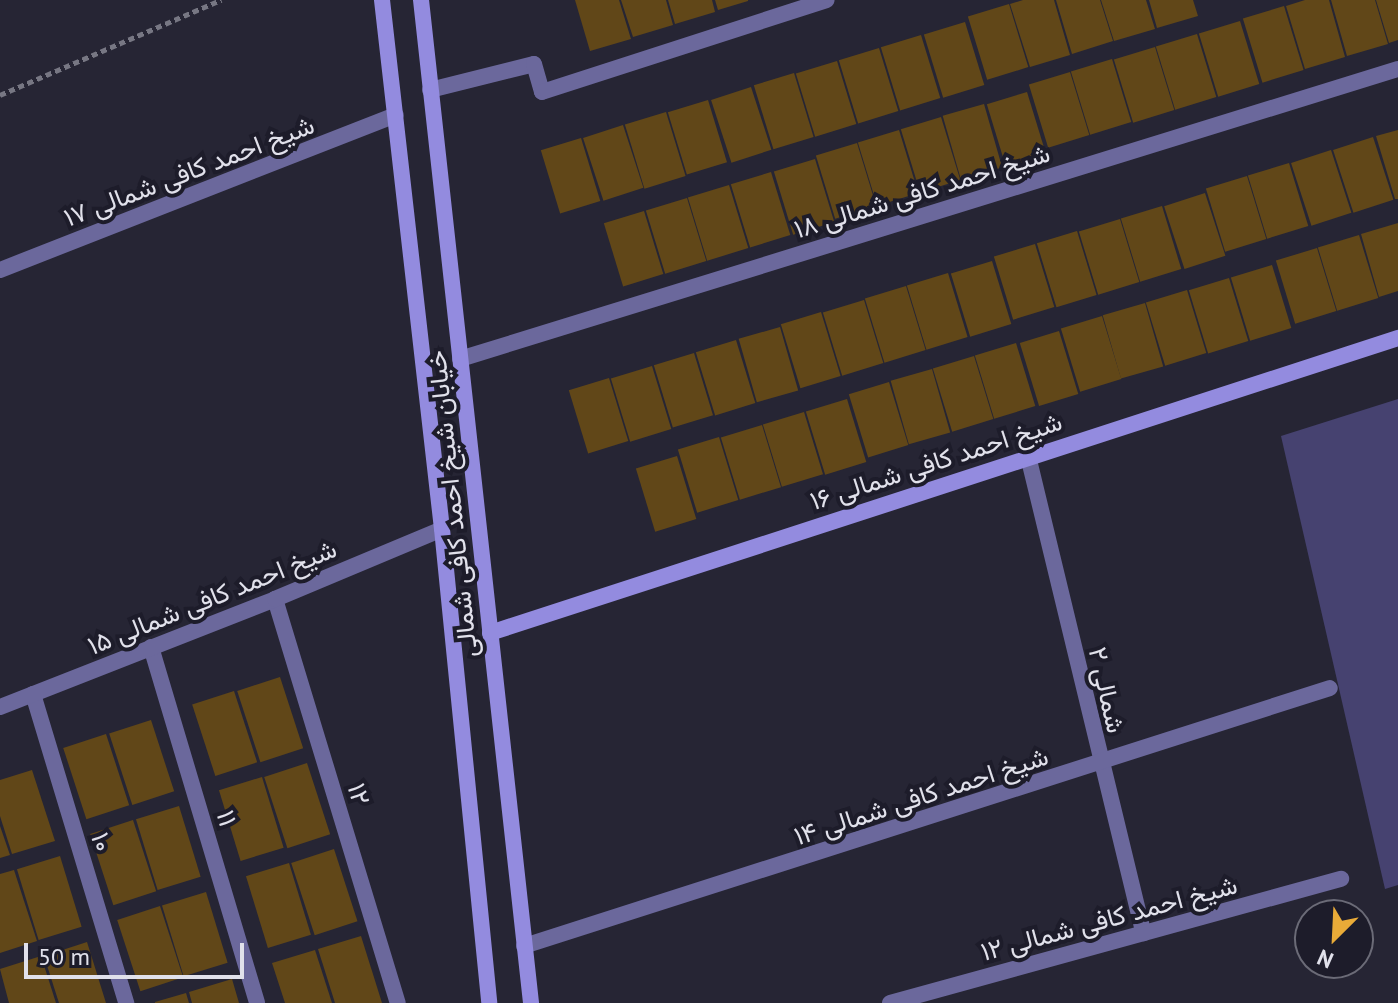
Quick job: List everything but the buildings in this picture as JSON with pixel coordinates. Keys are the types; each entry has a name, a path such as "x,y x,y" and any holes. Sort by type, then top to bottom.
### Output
{"street":[{"name":"خیابان شیخ احمد کافی شمالی","path":"382,0 442,529 489,1003"},
{"name":"خیابان شیخ احمد کافی شمالی","path":"421,0 531,1003"},
{"path":"430,90 534,64 542,92 826,0"},
{"name":"شیخ احمد کافی شمالی ۱۸","path":"460,359 1398,69"},
{"name":"شیخ احمد کافی شمالی ۱۷","path":"0,270 396,115"},
{"name":"شیخ احمد کافی شمالی ۱۶","path":"490,633 1398,338"},
{"name":"۲ شمالی","path":"1028,456 1143,933"},
{"name":"شیخ احمد کافی شمالی ۱۵","path":"0,707 275,599 442,529"},
{"name":"۱۲","path":"275,599 398,1003"},
{"name":"۱۱","path":"151,647 257,1003"},
{"name":"شیخ احمد کافی شمالی ۱۴","path":"524,946 1330,688"},
{"name":"۱۰","path":"33,694 126,1003"},
{"name":"شیخ احمد کافی شمالی ۱۲","path":"890,1003 1341,879"}],"path":[{"path":"0,95 221,0"}],"shaded area":[{"path":"1398,399 1398,885 1385,889 1281,436"}]}
